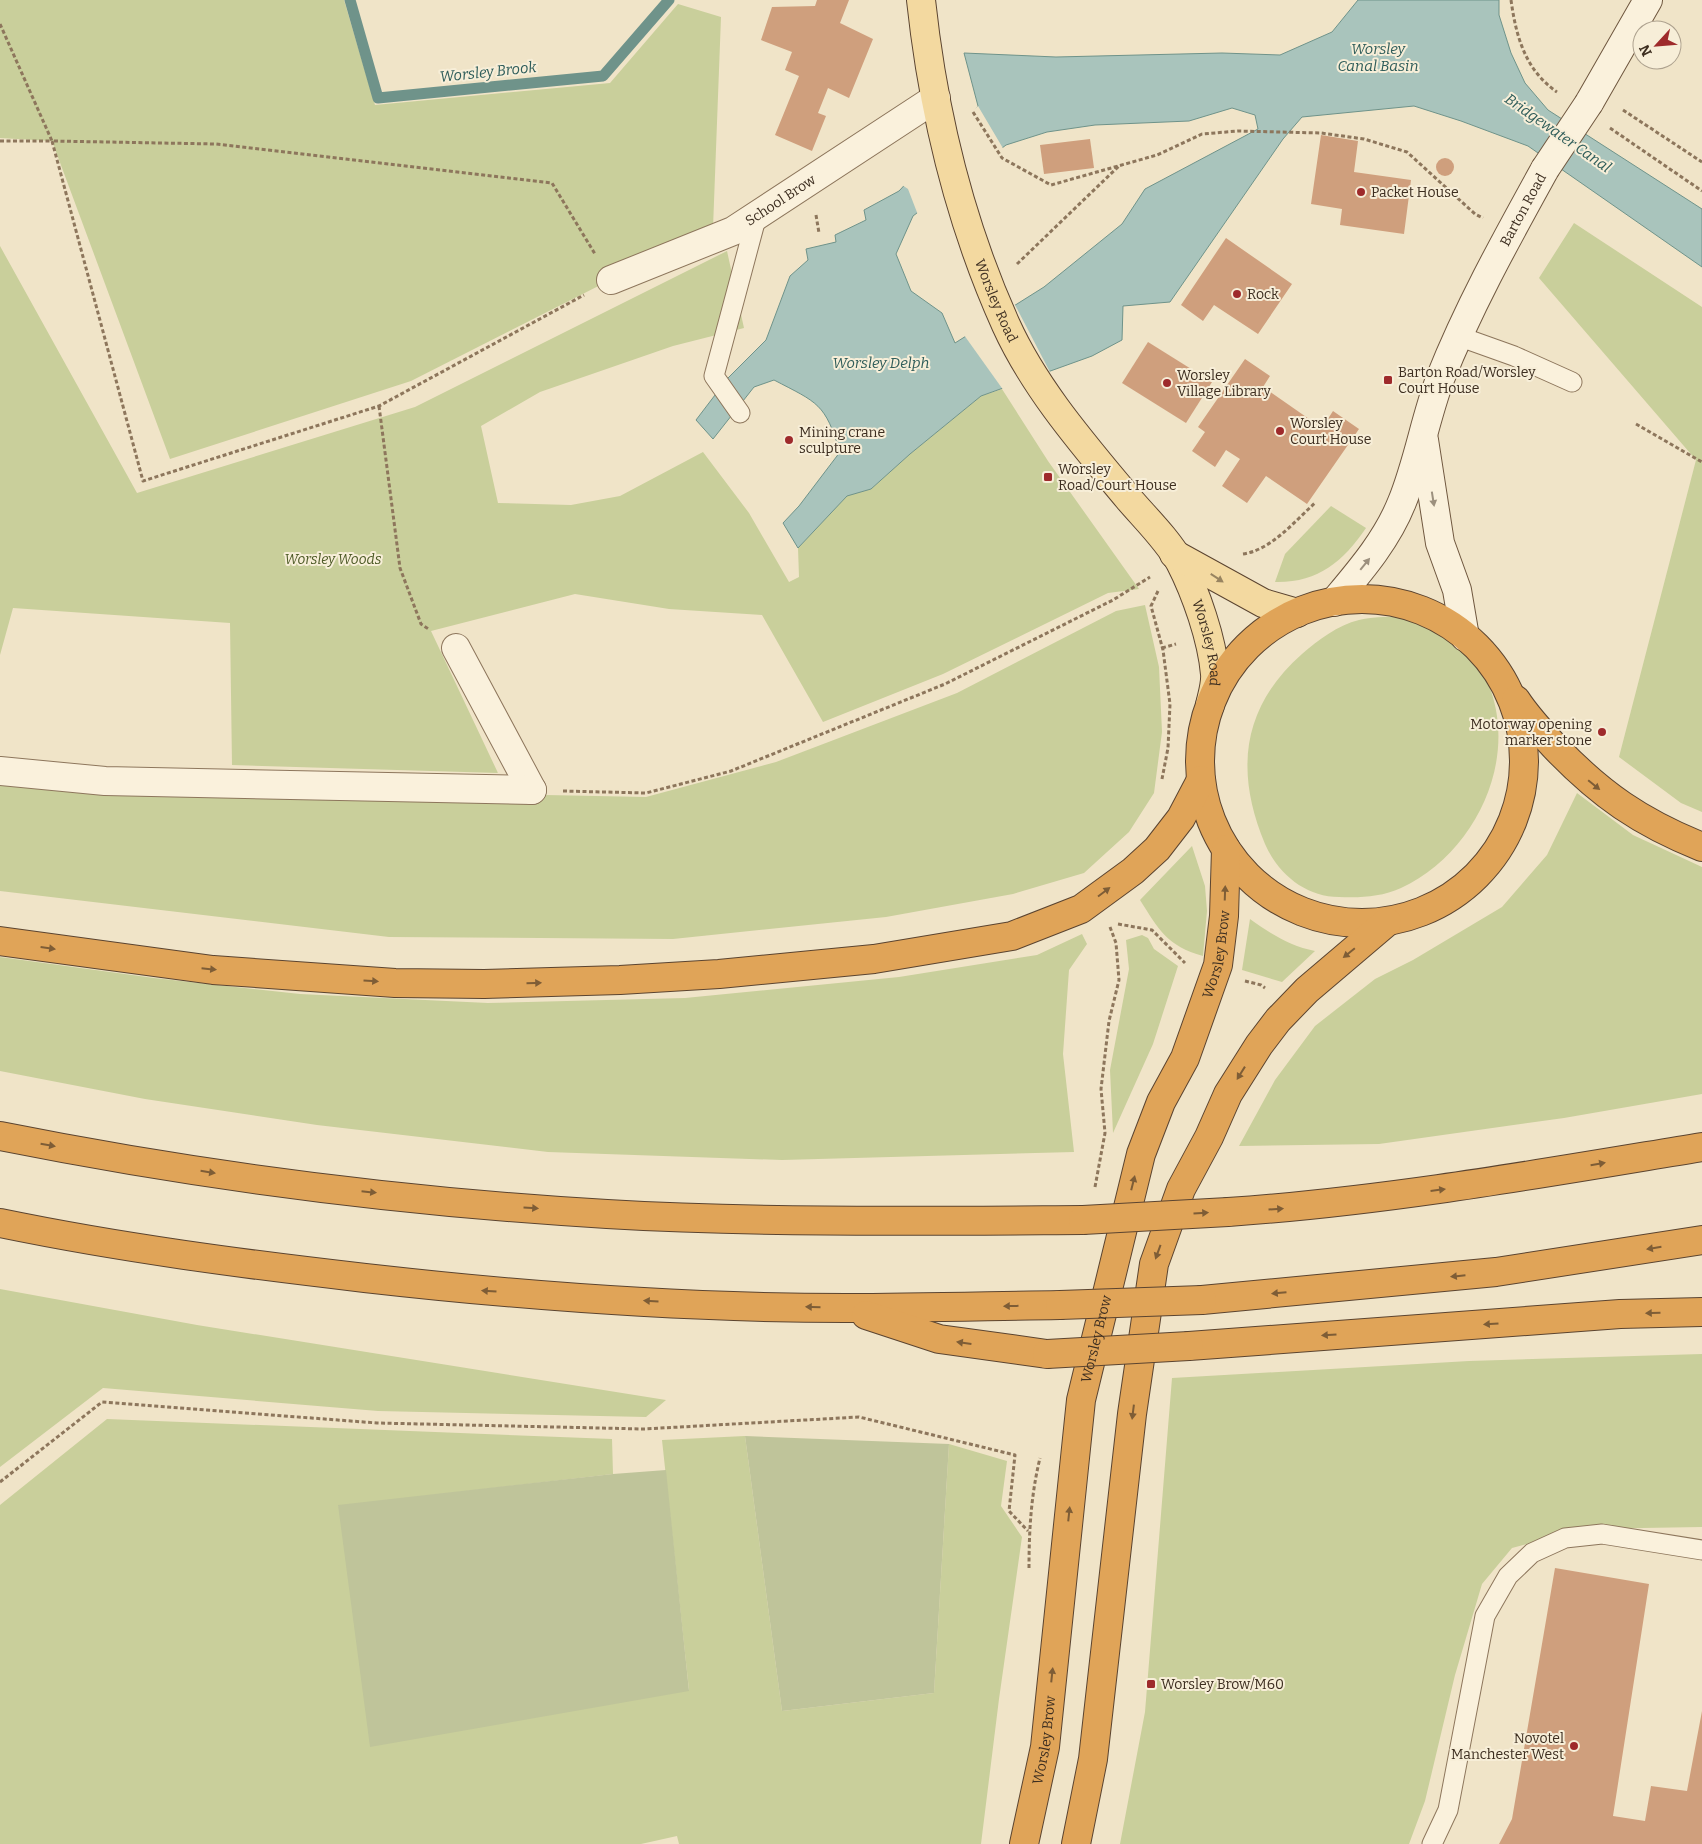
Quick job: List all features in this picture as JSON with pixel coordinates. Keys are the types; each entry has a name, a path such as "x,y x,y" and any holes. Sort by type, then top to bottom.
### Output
{"highway":[{"path":"1496,671 1509,694 1523,747 1523,774 1519,801 1510,826 1497,850 1481,872 1438,905 1413,915 1386,922 1340,922 1296,909 1275,898 1256,884 1240,868 1226,849 1214,828 1206,805 1201,780 1201,742 1210,705 1221,682 1236,660 1254,641 1274,625 1297,613 1334,602 1357,599 1403,605 1446,623 1482,652 1496,671 1526,716 1587,780 1614,801 1666,832 1702,847"},
{"path":"0,942 212,970 395,983 484,984 720,974 856,961 944,949 1012,936 1081,909 1133,871 1157,849 1181,818 1201,780"},
{"name":"Worsley Brow","path":"1024,1844 1045,1747 1080,1400 1141,1154 1161,1102 1185,1058 1218,965 1224,916 1226,849"},
{"path":"1076,1844 1093,1759 1132,1414 1154,1264 1181,1189 1209,1137 1228,1094 1259,1045 1278,1020 1307,990 1386,922"},
{"path":"0,1136 226,1175 498,1206 606,1214 846,1221 1083,1220 1320,1205 1478,1185 1702,1147"},
{"path":"0,1223 113,1244 217,1260 472,1290 735,1305 845,1308 1060,1306 1202,1300 1496,1272 1702,1240"},
{"path":"845,1308 938,1339 1047,1354 1188,1346 1620,1314 1702,1312"}],"main road":[{"name":"Worsley Road","path":"921,0 936,98 960,204 998,304 1018,346 1042,386 1079,439 1174,554 1197,602 1211,652 1216,676 1210,705"},
{"name":"Worsley Road","path":"1174,554 1263,604 1297,613"}],"street":[{"name":"Barton Road","path":"1334,602 1368,561 1393,521 1402,502 1440,380 1492,263 1545,169 1592,97 1648,0"},
{"name":"School Brow","path":"611,280 733,231 936,98"},
{"name":"Barton Road","path":"1423,434 1440,543 1457,590 1464,637"},
{"path":"0,771 105,781 532,790 456,648"}],"lane":[{"path":"740,414 714,376 757,215"},
{"path":"1458,336 1514,356 1572,382"},
{"path":"1432,1844 1448,1810 1485,1616 1508,1576 1532,1553 1566,1538 1602,1534 1702,1550"}],"path":[{"path":"0,24 52,141 143,480 380,406 611,280 552,183 216,144 52,141 0,141"},
{"path":"1592,97 1702,162"},
{"path":"970,106 1002,158 1050,185 1157,155 1202,134 1238,131 1296,134 1321,133 1364,139 1407,152 1475,214"},
{"path":"1016,266 1119,166"},
{"path":"380,406 400,568 421,624 456,648"},
{"path":"1636,424 1702,462"},
{"path":"1235,554 1255,552 1271,542 1315,503"},
{"path":"1162,780 1168,748 1170,704 1163,650 1151,606 1174,554"},
{"path":"532,790 646,793 731,771 945,684 1113,600 1146,581 1174,554"},
{"path":"1108,922 1152,930 1188,967"},
{"path":"0,1482 102,1402 377,1424 634,1429 859,1417 1015,1455 1009,1512 1028,1531"}],"green space":[{"path":"0,0 344,0 375,105 610,83 678,4 721,17 713,228 411,381 170,459 52,141 0,138"},
{"path":"1574,223 1702,307 1702,812 1681,803 1619,757 1696,460 1539,278"},
{"name":"Worsley Woods","path":"0,246 137,493 415,407 727,251 744,328 673,346 540,392 481,426 498,503 571,505 620,496 703,452 749,513 789,582 799,577 798,548 847,495 871,489 910,454 981,396 1002,389 1048,461 1139,589 1108,593 943,674 823,722 762,615 669,609 575,594 431,631 498,773 232,765 230,623 13,608 0,655"},
{"path":"1331,506 1366,528 1348,551 1328,568 1304,579 1275,582 1285,554"},
{"path":"1145,605 1159,667 1162,732 1154,793 1129,832 1084,873 1013,894 886,917 673,939 389,937 0,891 0,778 307,790 646,797 776,762 957,693 1116,611"},
{"path":"1397,616 1433,627 1457,641 1467,652 1486,681 1491,691 1498,720 1498,749 1493,778 1482,806 1468,831 1449,854 1426,873 1401,888 1378,895 1347,897 1315,893 1294,882 1285,874 1277,865 1265,844 1255,817 1250,792 1247,766 1249,742 1266,696 1282,675 1302,654 1322,638 1351,622 1368,618"},
{"path":"1577,793 1633,835 1702,867 1702,1094 1564,1118 1379,1144 1239,1146 1275,1080 1315,1026 1375,979 1413,960 1502,907 1547,855"},
{"path":"1192,846 1205,886 1207,911 1203,956 1181,947 1165,936 1140,900"},
{"path":"1250,919 1281,939 1315,951 1282,982 1242,970"},
{"path":"1082,934 1087,944 1069,970 1063,1054 1074,1152 782,1160 548,1152 317,1125 145,1099 0,1071 0,957 154,978 300,994 488,1003 685,998 899,977 1037,955"},
{"path":"1142,935 1148,938 1154,949 1178,966 1153,1044 1113,1133 1110,1070 1129,969 1126,940"},
{"path":"0,1289 197,1325 666,1400 646,1417 378,1411 103,1388 0,1467"},
{"path":"1702,1354 1702,1527 1581,1529 1512,1548 1482,1584 1455,1675 1425,1801 1409,1844 1120,1844 1145,1712 1172,1378 1469,1361"},
{"path":"107,1419 612,1439 613,1474 338,1506 689,1690 662,1440 745,1436 782,1711 934,1693 949,1444 1007,1461 1001,1506 1022,1537 981,1844 679,1844 677,1836 641,1844 0,1844 0,1505"},
{"path":"745,1436 949,1444 934,1693 782,1711"},
{"path":"666,1470 689,1691 370,1747 338,1505 613,1474"}],"water":[{"path":"1358,0 1499,0 1499,15 1511,53 1525,83 1548,110 1702,209 1702,267 1528,146 1414,106 1302,117 1283,139 1170,302 1123,306 1122,340 1092,356 981,396 910,454 871,489 847,496 798,548 783,523 799,506 840,452 830,423 818,406 801,394 774,380 754,387 713,439 696,420 728,378 766,340 790,276 808,260 806,249 836,242 835,235 866,220 864,210 899,191 978,106 964,53 1056,57 1222,53 1280,55 1332,32","holes":["1232,108 1255,115 1258,129 1145,189 1122,224 1044,287 955,343 942,313 911,291 896,254 913,216 1006,145 1047,132 1095,125 1189,121"]}],"pier":[{"path":"978,106 1004,150 918,215 908,189 902,185 964,117"},
{"path":"1014,303 1051,374 1004,391 964,335"}],"building":[{"path":"817,0 849,0 840,23 873,39 849,98 828,88 818,113 826,116 812,151 775,135 799,76 785,70 792,52 761,40 772,7 815,6"},
{"name":"Packet House","path":"1321,135 1358,141 1354,172 1411,180 1404,234 1340,225 1342,209 1311,204"},
{"path":"1090,139 1094,168 1044,174 1040,145"},
{"path":"1445,158 1451,161 1454,167 1451,173 1445,176 1439,173 1436,167 1439,161"},
{"name":"Rock","path":"1226,238 1292,284 1258,334 1214,305 1203,321 1181,305"},
{"name":"Worsley Village Library","path":"1148,342 1212,382 1186,423 1122,383"},
{"name":"Worsley Court House","path":"1245,359 1270,376 1263,387 1322,428 1333,411 1359,429 1307,504 1266,476 1247,503 1222,486 1240,459 1226,450 1215,467 1192,451 1205,432 1198,427"},
{"name":"Novotel Manchester West","path":"1555,1568 1649,1584 1613,1816 1645,1821 1651,1786 1687,1791 1702,1711 1702,1844 1499,1844 1512,1819"}],"waterway":[{"name":"Worsley Brook","path":"350,0 378,98 603,76 669,0"}],"place":[{"name":"Packet House","path":"1361,192"},
{"name":"Rock","path":"1237,294"},
{"name":"Barton Road/Worsley Court House","path":"1388,380"},
{"name":"Worsley Village Library","path":"1167,383"},
{"name":"Worsley Court House","path":"1280,431"},
{"name":"Mining crane sculpture","path":"789,440"},
{"name":"Worsley Road/Court House","path":"1048,477"},
{"name":"Motorway opening marker stone","path":"1602,732"},
{"name":"Worsley Brow/M60","path":"1151,1684"},
{"name":"Novotel Manchester West","path":"1574,1746"}],"water label":[{"name":"Worsley Canal Basin","path":"1378,58"},
{"name":"Bridgewater Canal","path":"1558,133"},
{"name":"Worsley Delph","path":"881,363"}]}
